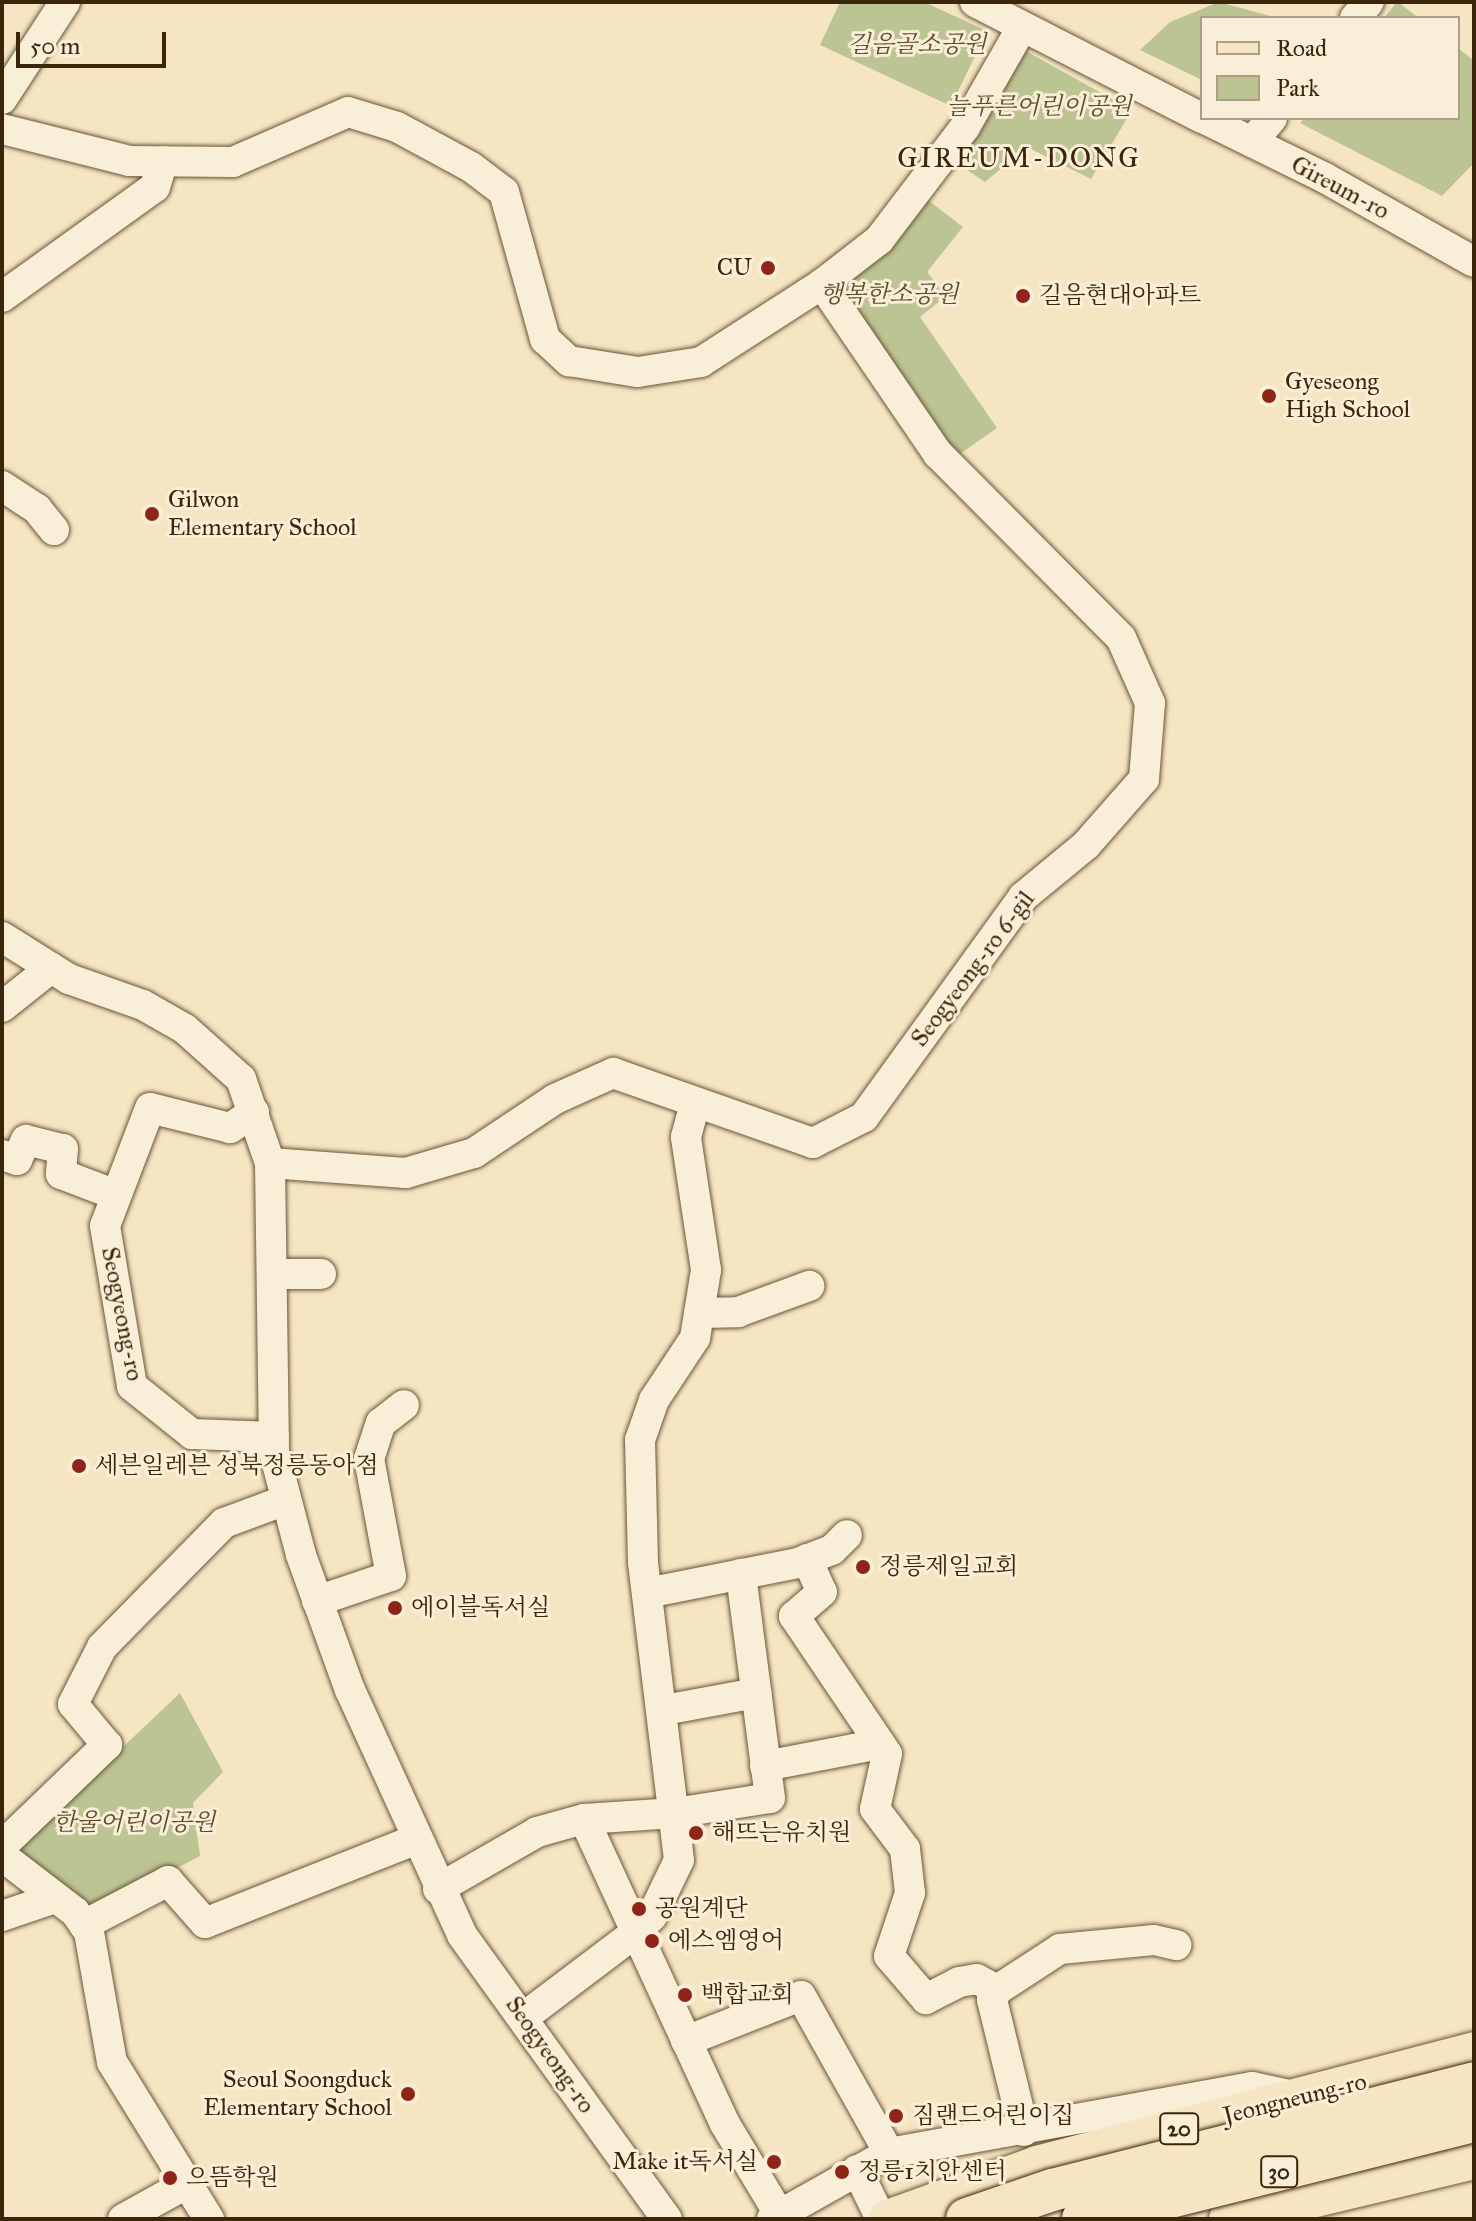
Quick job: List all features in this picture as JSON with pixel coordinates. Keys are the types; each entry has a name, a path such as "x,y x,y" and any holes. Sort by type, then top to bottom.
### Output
{"highway":[{"name":"30","path":"967,2219 1052,2190 1474,2083"},
{"name":"30","path":"1083,2219 1474,2121"}],"main road":[{"name":"Jeongneung-ro","path":"888,2219 1037,2165 1474,2051"},
{"path":"1136,2219 1360,2161 1365,2139 1326,2145 1301,2098"},
{"path":"1228,2219 1281,2212 1465,2157 1453,2141 1451,2121 1474,2108"}],"street":[{"path":"2,99 65,2"},
{"name":"Gireum-ro","path":"975,2 1200,117"},
{"path":"2,129 129,161 233,162 348,112 397,127 471,167 504,192 545,339 569,361 638,372 701,362 822,284 879,240 965,127 1022,27"},
{"name":"Gireum-ro","path":"1206,120 1474,262"},
{"path":"1252,142 1270,120"},
{"path":"2,297 155,187 163,161"},
{"name":"Seogyeong-ro 6-gil","path":"270,1163 406,1173 474,1153 555,1099 613,1073 813,1143 864,1117 1023,897 1086,845 1144,779 1150,703 1121,638 938,454 822,284"},
{"path":"2,486 37,509 54,530"},
{"name":"Seogyeong-ro","path":"2,938 51,968 143,1005 185,1029 241,1079 270,1163 274,1437 286,1500 317,1601 415,1840 462,1935 667,2219"},
{"path":"2,1007 51,968"},
{"path":"524,2017 635,1933 652,1916 679,1860 664,1710 647,1593 640,1440 654,1400 695,1338 706,1270 686,1137 695,1104"},
{"name":"Seogyeong-ro","path":"254,1112 230,1128 150,1108 105,1226 132,1386 192,1434 274,1437"},
{"path":"2,1155 17,1160 26,1140 63,1149 61,1174 116,1195"},
{"path":"272,1274 321,1274"},
{"path":"699,1313 738,1312 809,1286"},
{"path":"317,1601 391,1576 369,1459 381,1423 404,1405"},
{"path":"2,1846 107,1745 73,1704 102,1647 224,1523 286,1500"},
{"path":"647,1593 807,1559 832,1550 847,1535"},
{"path":"807,1559 822,1592 794,1616 887,1754 875,1809 905,1849 910,1893 889,1956 926,1999 959,1982 977,1979 997,1990"},
{"path":"438,1889 537,1832 584,1819 675,1813 770,1798 741,1574"},
{"path":"664,1710 756,1693"},
{"path":"765,1766 880,1744"},
{"path":"584,1819 725,2124 776,2217 889,2153 1024,2131 1252,2087 1301,2098"},
{"path":"84,1925 168,1881 205,1923 415,1840"},
{"path":"2,1856 84,1925 112,2062 209,2219"},
{"path":"2,1916 55,1898"},
{"path":"1024,2131 992,2000 997,1990 1060,1949 1154,1940 1176,1945"},
{"path":"686,2041 801,1996 889,2153"},
{"path":"1427,2064 1465,2157"},
{"path":"857,2170 881,2219"},
{"path":"123,2219 188,2183"}],"green space":[{"name":"길음골소공원","path":"840,2 924,2 987,31 951,106 820,45"},
{"path":"1219,2 1270,16 1200,16 1200,79 1140,50 1170,22"},
{"path":"1398,2 1416,16 1386,16"},
{"name":"늘푸른어린이공원","path":"1024,50 1132,110 1091,179 1027,147 985,182 955,162"},
{"path":"1460,50 1474,61 1474,163 1442,196 1300,123 1303,120 1460,120"},
{"name":"행복한소공원","path":"928,200 963,227 927,272 946,296 920,317 997,428 957,456 840,287 894,246"},
{"name":"한울어린이공원","path":"180,1693 223,1772 193,1803 200,1856 86,1916 11,1853"}],"place":[{"name":"CU","path":"768,268"},
{"name":"길음현대아파트","path":"1023,296"},
{"name":"Gyeseong High School","path":"1269,396"},
{"name":"Gilwon Elementary School","path":"152,514"},
{"name":"세븐일레븐 성북정릉동아점","path":"79,1466"},
{"name":"정릉제일교회","path":"863,1567"},
{"name":"에이블독서실","path":"395,1608"},
{"name":"해뜨는유치원","path":"696,1833"},
{"name":"공원계단","path":"639,1909"},
{"name":"에스엠영어","path":"652,1941"},
{"name":"백합교회","path":"685,1995"},
{"name":"Seoul Soongduck Elementary School","path":"408,2094"},
{"name":"짐랜드어린이집","path":"896,2116"},
{"name":"Make it독서실","path":"774,2162"},
{"name":"정릉1치안센터","path":"842,2172"},
{"name":"으뜸학원","path":"170,2178"}],"district":[{"name":"GIREUM-DONG","path":"1019,158"}]}
